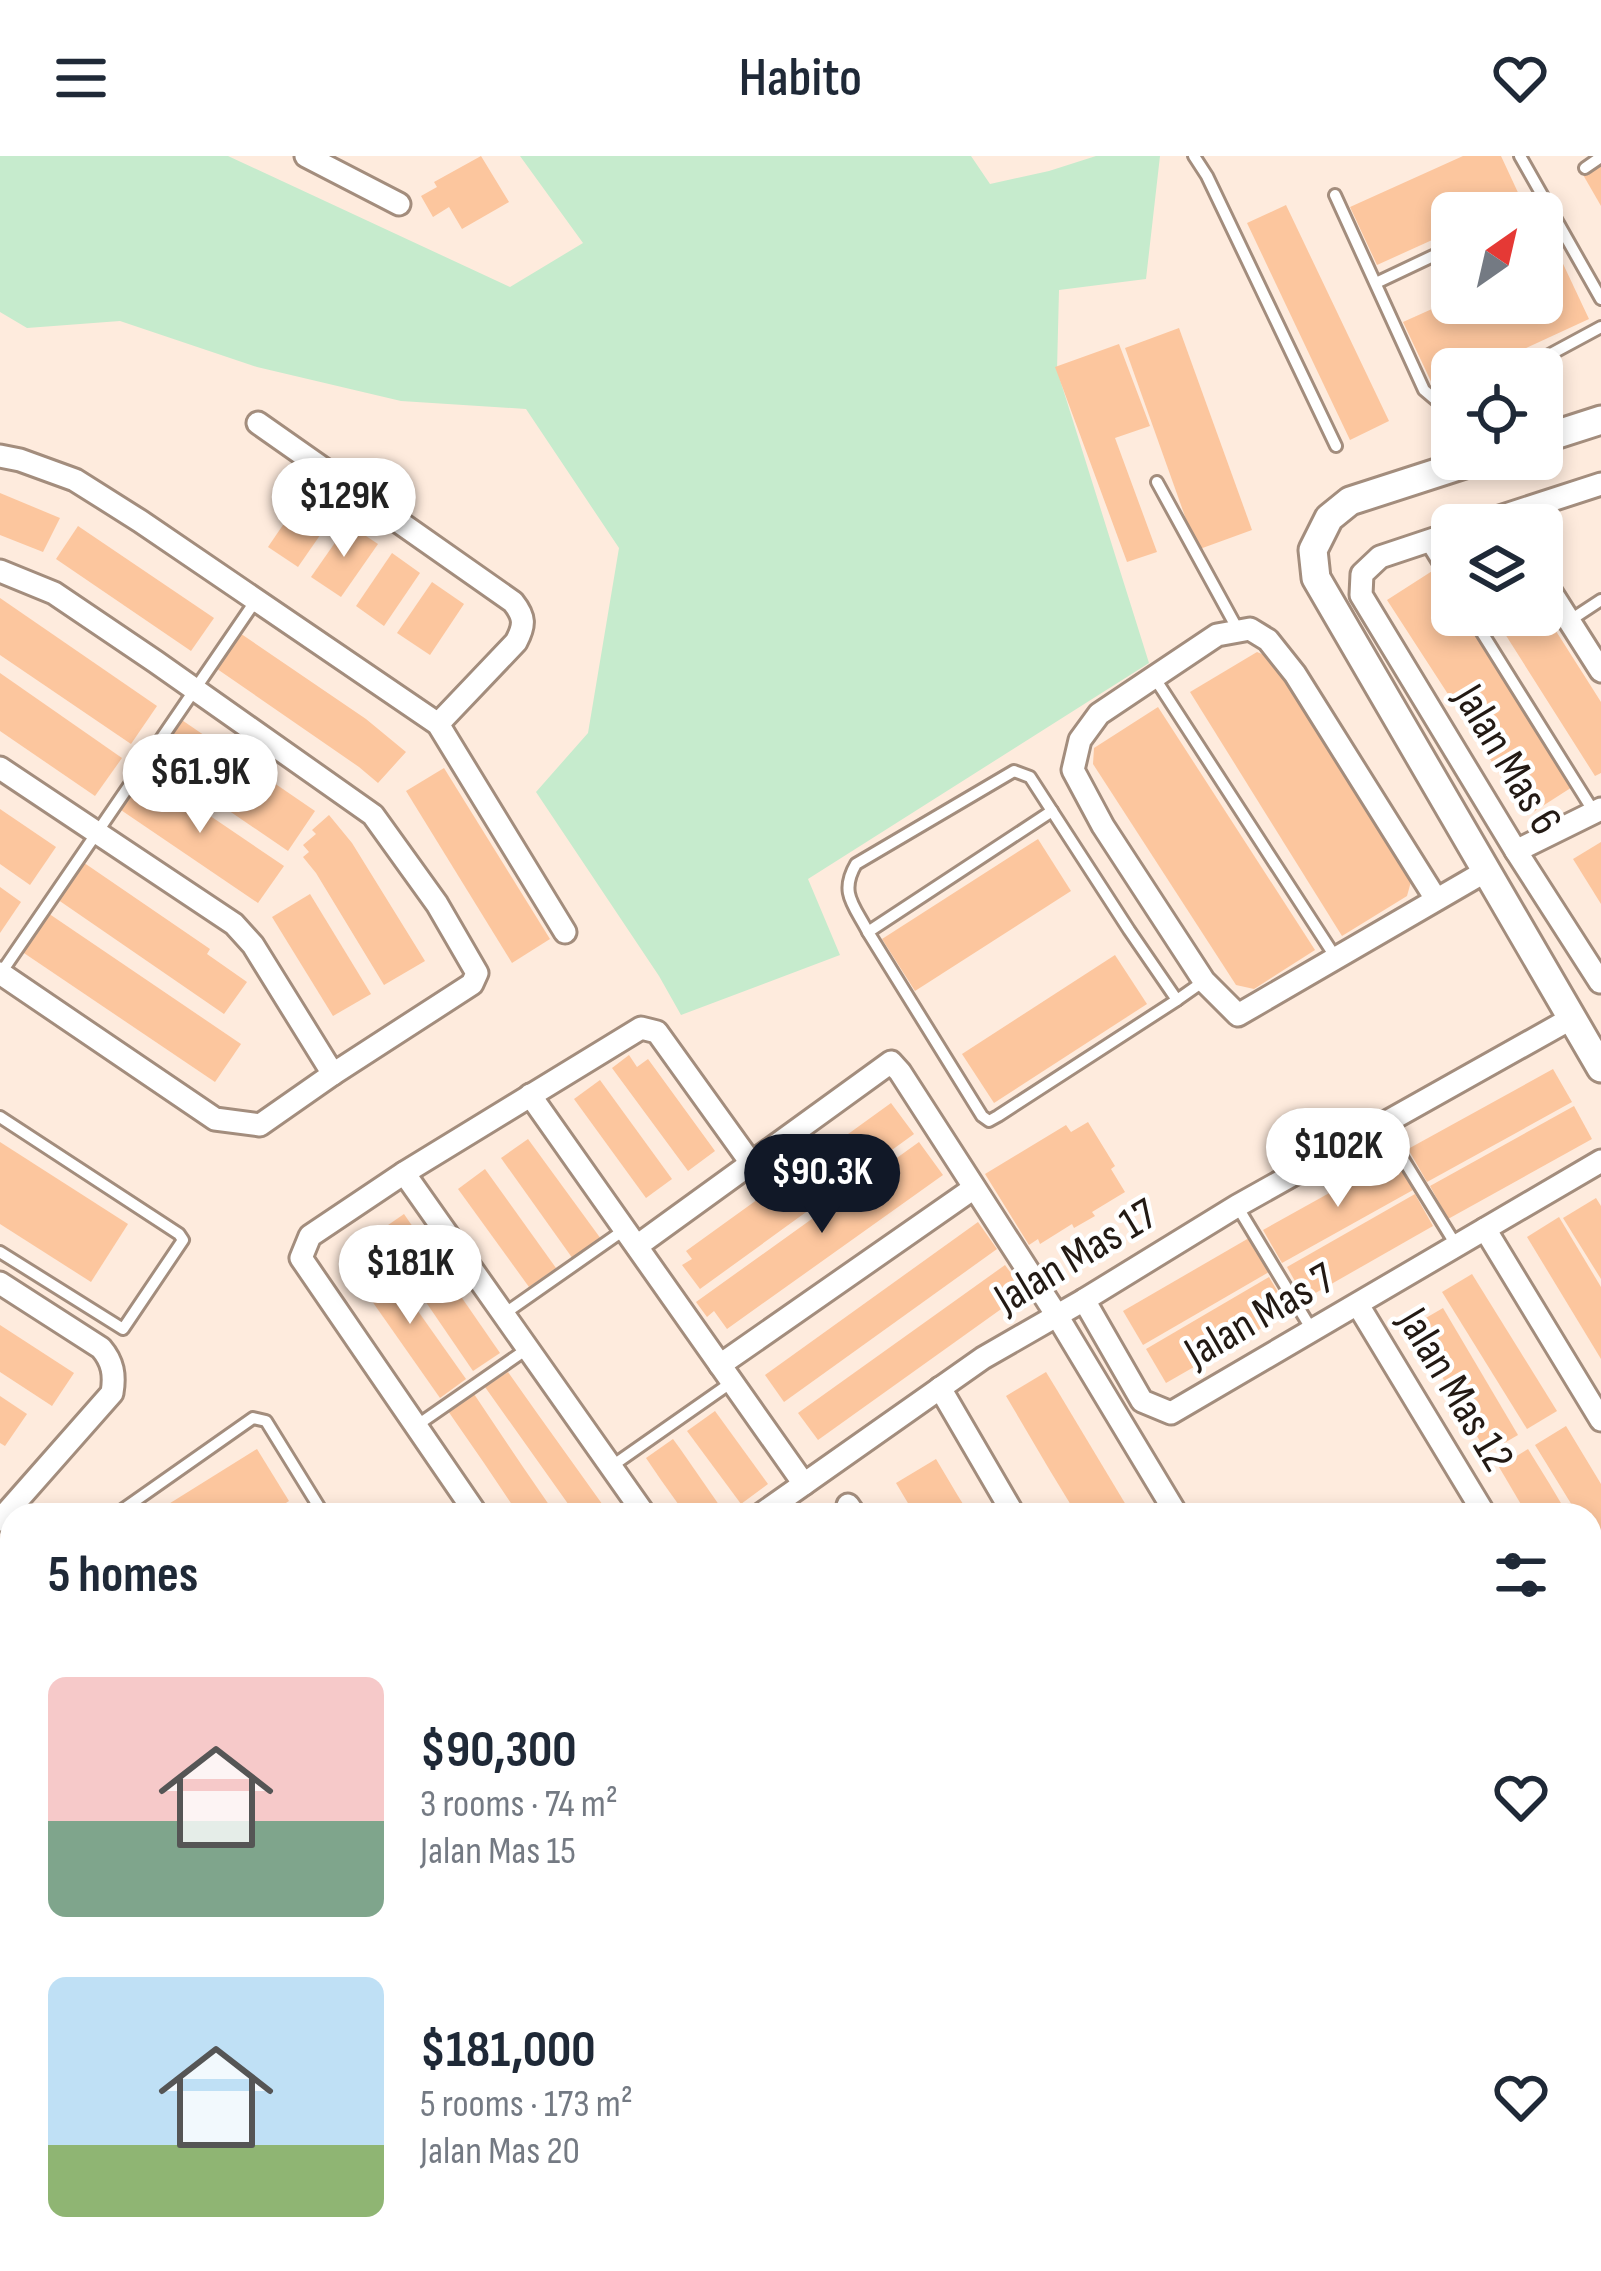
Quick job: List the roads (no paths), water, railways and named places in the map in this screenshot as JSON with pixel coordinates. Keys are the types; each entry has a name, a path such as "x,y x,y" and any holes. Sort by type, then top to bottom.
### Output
{"street":[{"path":"306,156 399,204"},
{"path":"1563,432 1601,420"},
{"path":"258,423 513,602 523,614 524,627 516,642 438,724"},
{"path":"0,456 75,480 438,724 565,932"},
{"path":"1431,475 1350,501 1329,518 1313,550 1316,578 1601,1069"},
{"path":"1548,504 1601,484"},
{"path":"1425,542 1431,540"},
{"name":"Jalan Mas 6","path":"1425,542 1380,557 1362,574 1361,595 1601,982"},
{"path":"0,572 54,593 373,815 437,904 477,973 472,984 260,1125 215,1119 0,973"},
{"path":"1563,611 1601,671"},
{"path":"1436,899 1295,674 1268,640 1250,629 1217,635 1100,714 1080,740 1073,770 1103,826 1204,981 1238,1016 1486,871"},
{"path":"1388,702 1418,688"},
{"path":"0,768 234,924 333,1074"},
{"path":"1516,851 1598,811"},
{"name":"Jalan Mas 17","path":"777,1503 983,1358 1382,1125 1567,1010 1601,982"},
{"path":"469,1503 301,1258 310,1236 641,1028 658,1032 751,1162"},
{"path":"631,1238 751,1162 891,1062 1056,1314 1170,1503"},
{"path":"530,1095 804,1484"},
{"name":"Jalan Mas 7","path":"1084,1300 1142,1401 1171,1413 1601,1161"},
{"path":"404,1173 636,1503"},
{"path":"726,1373 974,1188"},
{"path":"1485,1229 1601,1420"},
{"path":"0,1283 101,1348 113,1372 112,1393 16,1503"},
{"name":"Jalan Mas 12","path":"1358,1305 1475,1503"},
{"path":"940,1388 1007,1503"},
{"path":"0,1481 22,1496"}],"lane":[{"path":"1194,156 1336,446"},
{"path":"1520,156 1542,192"},
{"path":"1586,168 1601,157"},
{"path":"1335,195 1424,390 1431,396"},
{"path":"1563,229 1601,299"},
{"path":"1376,283 1431,257"},
{"path":"1562,348 1601,327"},
{"path":"1157,482 1238,630"},
{"path":"1425,542 1431,552"},
{"path":"0,973 256,601"},
{"path":"1569,621 1601,601"},
{"path":"1485,636 1598,811"},
{"path":"1154,677 1336,958"},
{"path":"1177,1000 1030,776 1014,771 856,864 847,879 848,895 868,932 989,1121 1177,1000 1204,981"},
{"path":"868,932 1052,811"},
{"path":"0,1117 183,1240 123,1329 0,1252"},
{"path":"1382,1125 1456,1246"},
{"path":"1238,1206 1312,1330"},
{"path":"504,1314 631,1238"},
{"path":"416,1426 528,1348"},
{"path":"611,1467 726,1373"},
{"path":"133,1503 253,1418 266,1421 317,1503"}]}
